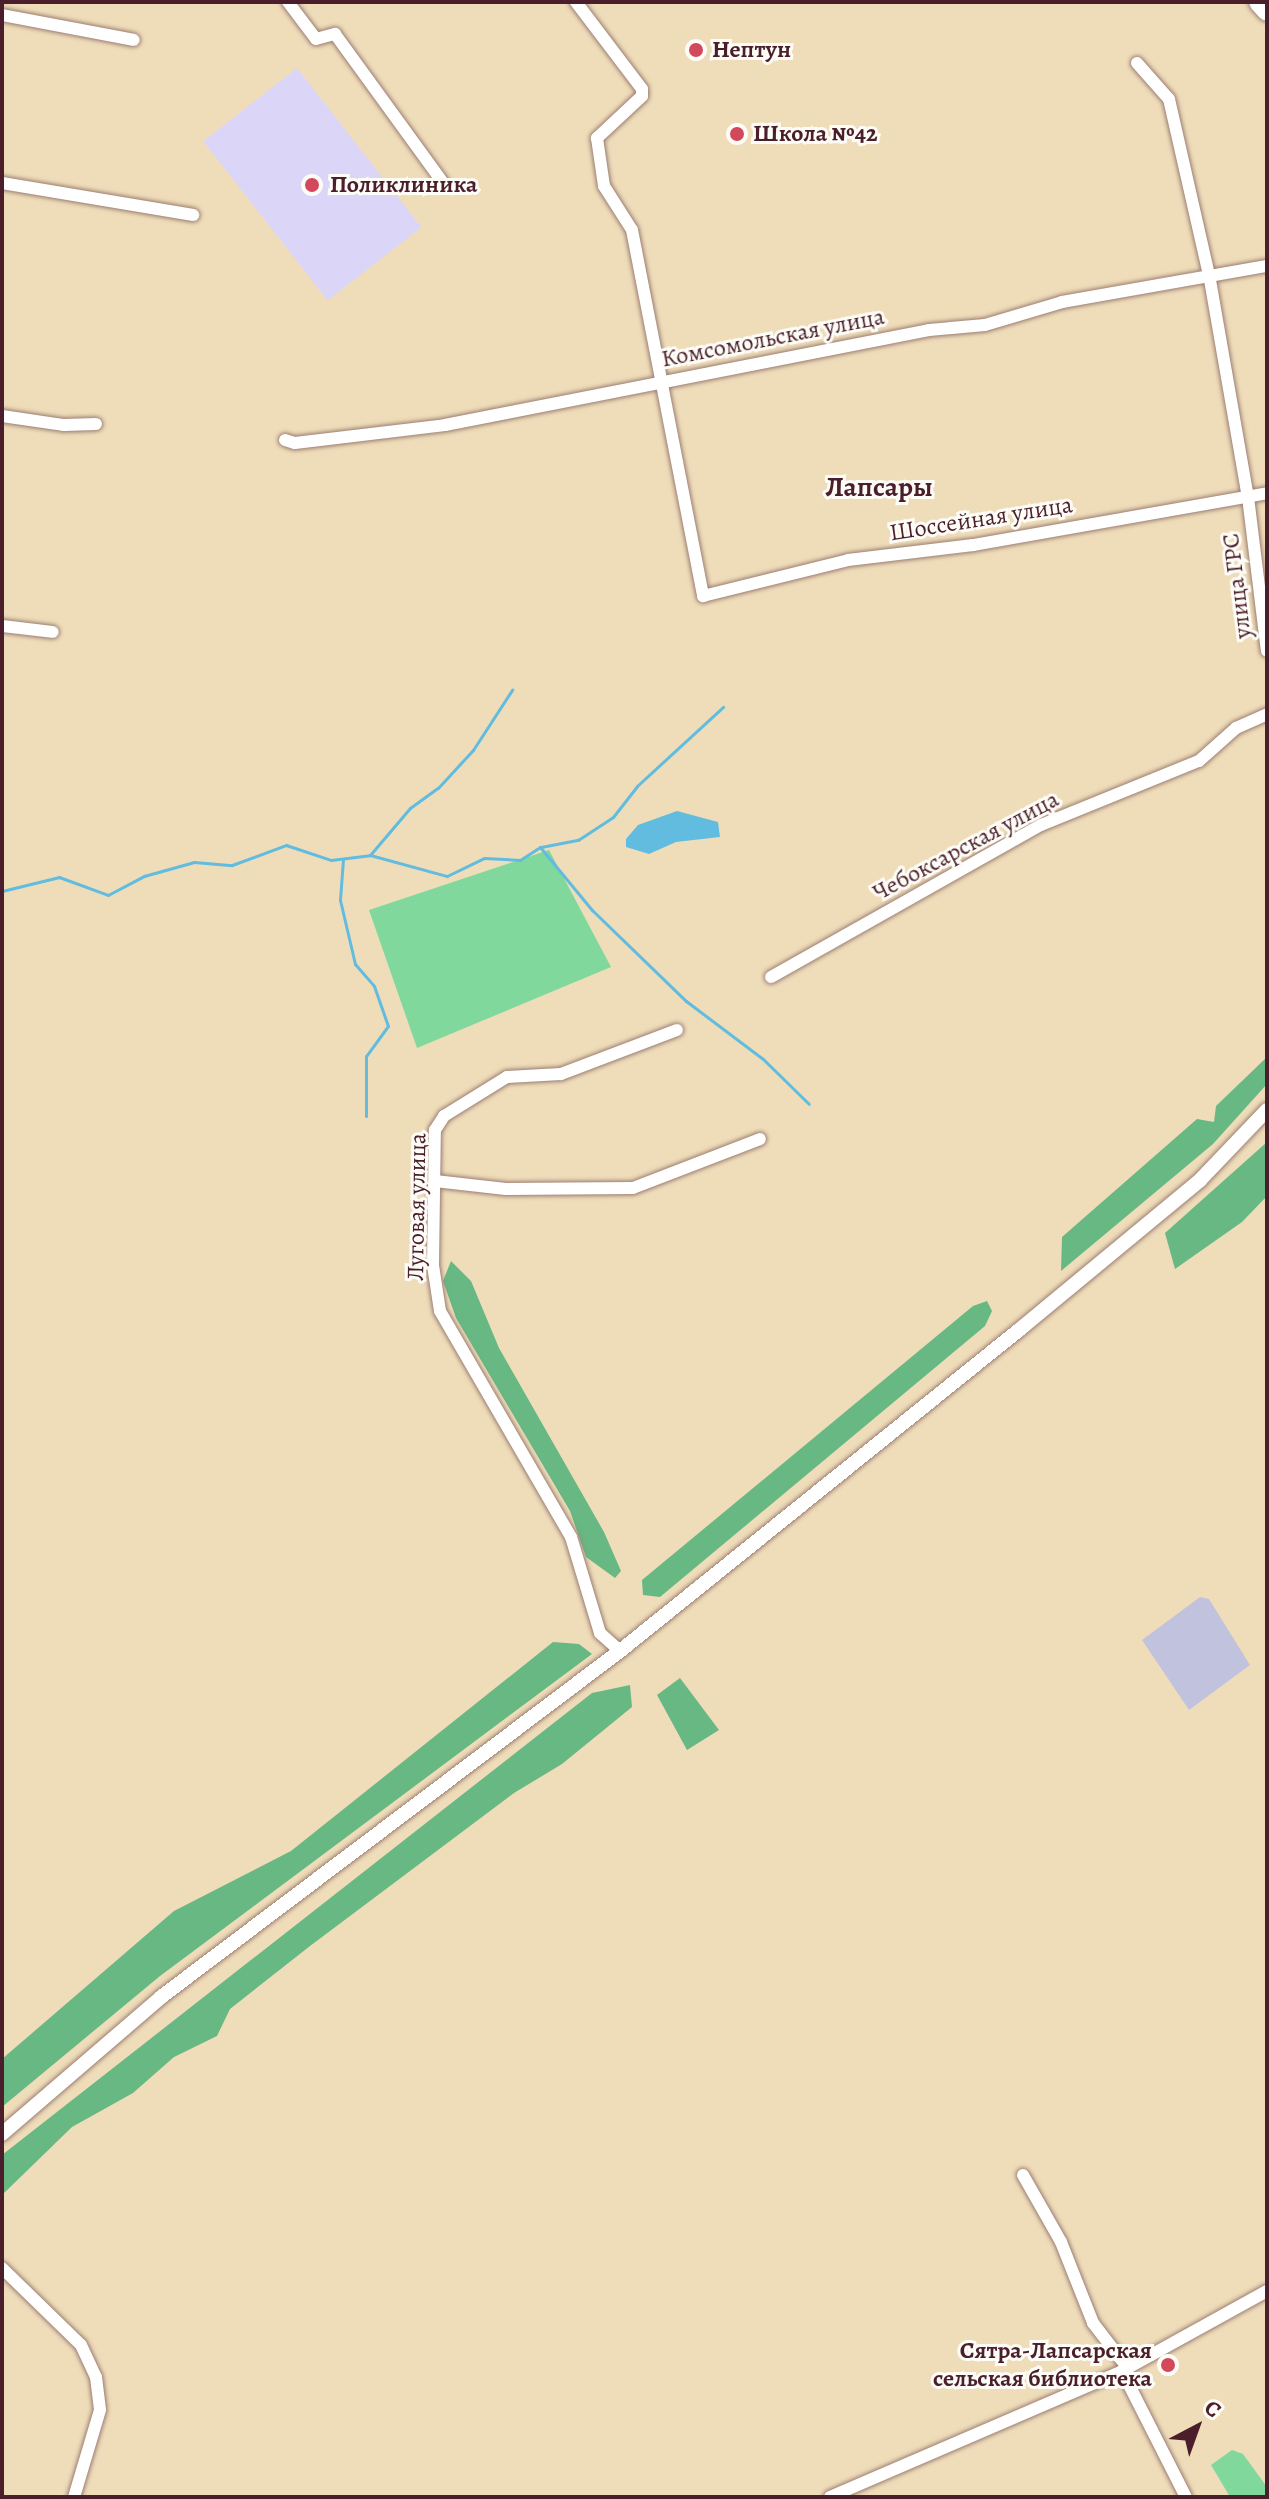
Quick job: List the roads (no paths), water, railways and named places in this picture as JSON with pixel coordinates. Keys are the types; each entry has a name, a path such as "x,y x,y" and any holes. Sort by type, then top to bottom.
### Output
{"highway":[{"path":"1259,2 1267,11"}],"street":[{"path":"288,2 316,39 335,34 444,184"},
{"path":"576,2 642,89 642,96 597,138 604,186 632,230 659,382"},
{"path":"2,15 134,40"},
{"name":"улица ГРС","path":"1137,63 1169,99 1210,280 1248,497 1267,651"},
{"path":"2,183 193,215"},
{"name":"Комсомольская улица","path":"285,440 295,443 445,425 929,330 985,325 1062,302 1210,280 1267,266"},
{"name":"Шоссейная улица","path":"659,382 703,596 848,560 973,545 1267,493"},
{"path":"2,416 64,425 96,424"},
{"path":"2,626 53,632"},
{"name":"Чебоксарская улица","path":"771,977 1041,825 1199,761 1236,728 1267,714"},
{"name":"Луговая улица","path":"620,1651 600,1633 571,1537 440,1311 433,1265 435,1130 444,1116 507,1077 561,1074 677,1030"},
{"path":"2,2134 161,1997 620,1651 1200,1180 1267,1110"},
{"path":"435,1181 538,1190 633,1188 760,1139"},
{"path":"1023,2175 1061,2242 1093,2323 1124,2369 1186,2497"},
{"path":"2,2268 81,2345 96,2377 100,2410 74,2497"},
{"path":"830,2497 1124,2369 1267,2291"}],"water":[{"path":"677,811 718,822 720,837 676,842 649,854 626,847 626,839 638,825"}],"waterway":[{"path":"370,855 410,808 438,788 473,750 512,690"},
{"path":"541,847 578,840 613,817 637,786 723,707"},
{"path":"2,891 59,877 108,895 144,876 194,862 232,865 286,845 331,860 370,855 447,876 484,858 520,860 540,847 592,910 686,1001 763,1059 809,1104"},
{"path":"343,859 340,900 355,964 374,986 388,1026 366,1056 366,1116"}],"place":[{"name":"Нептун","path":"696,50"},
{"name":"Школа №42","path":"737,134"},
{"name":"Поликлиника","path":"312,185"},
{"name":"Сятра-Лапсарская сельская библиотека","path":"1168,2365"}],"district":[{"name":"Лапсары","path":"879,487"}]}
